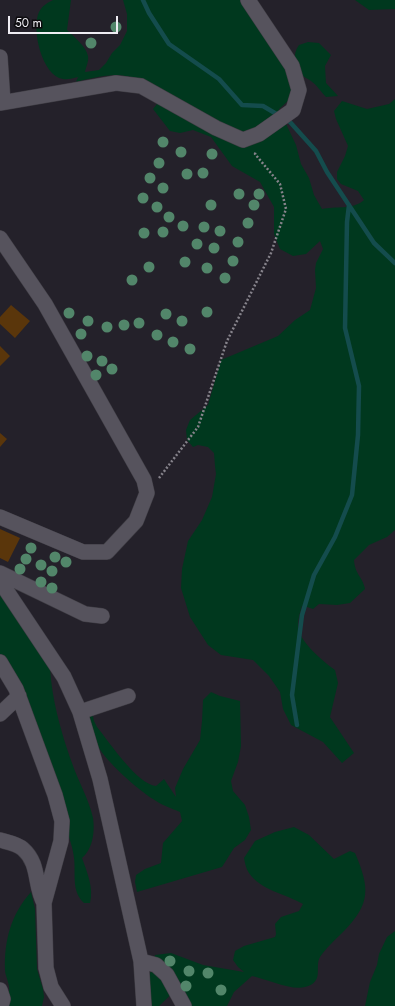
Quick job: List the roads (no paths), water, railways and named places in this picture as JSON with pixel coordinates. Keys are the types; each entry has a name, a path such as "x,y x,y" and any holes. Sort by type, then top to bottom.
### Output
{"street":[{"path":"0,57 2,103 116,82 141,86 216,128 243,140 259,134 293,110 299,90 292,66 248,0"},
{"path":"0,238 45,304 144,480 148,493 136,521 107,552 83,552 0,517"},
{"path":"0,573 85,614 102,616"},
{"path":"0,581 64,677 80,712 100,779 141,961 144,1006"},
{"path":"0,662 19,696 55,795 62,821 61,840 44,903 46,968 51,986 63,1006"},
{"path":"0,714 19,696"},
{"path":"80,712 128,696"},
{"path":"0,840 23,848 35,866 39,894 44,903"},
{"path":"141,961 156,966 167,975 184,1006"},
{"path":"0,990 3,999 1,1006"}],"waterway":[{"path":"143,0 149,13 169,44 219,79 242,105 263,106 290,122 316,151 327,172 374,243 395,263"},
{"path":"297,725 292,695 302,615 314,575 335,537 352,495 358,435 359,386 345,328 347,222 349,205"}]}
